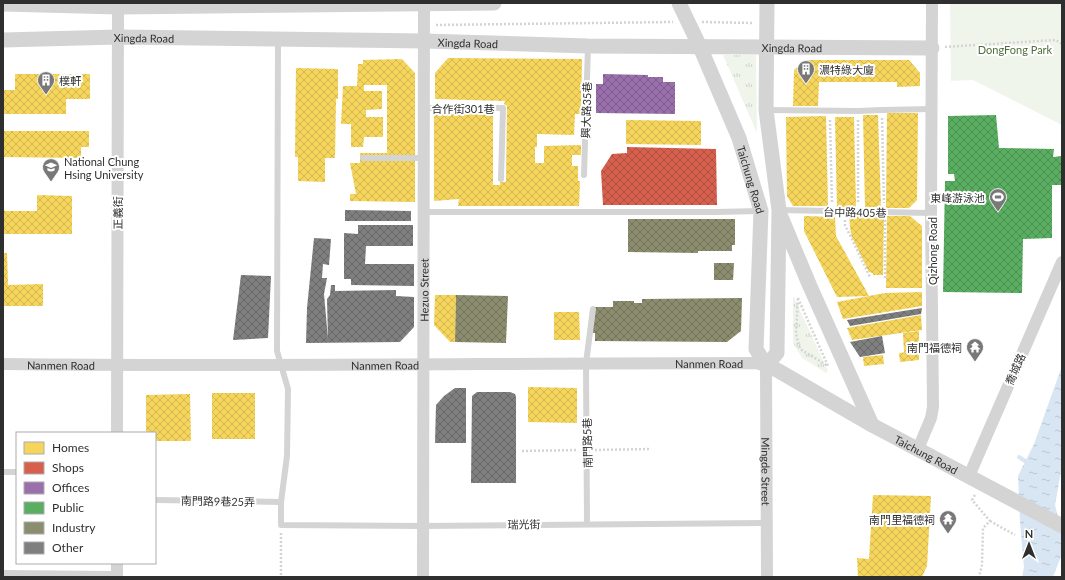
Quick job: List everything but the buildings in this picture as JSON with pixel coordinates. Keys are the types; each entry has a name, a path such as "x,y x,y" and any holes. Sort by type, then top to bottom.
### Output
{"street":[{"path":"3,4 118,5 494,3"},
{"name":"Taichung Road","path":"679,3 700,47 739,138 761,210 756,349 766,366 777,370 872,425 1062,526"},
{"name":"Taichung Road","path":"766,366 777,353 779,210 766,110 767,3"},
{"name":"Qizhong Road","path":"918,449 931,418 933,407 932,3"},
{"name":"Hezuo Street","path":"423,577 422,365 424,4"},
{"name":"正義街","path":"117,432 118,5"},
{"name":"Xingda Road","path":"3,40 118,37 424,41 588,46 932,48"},
{"name":"Taichung Road","path":"779,210 809,284 872,425"},
{"name":"喬城路","path":"975,480 1062,262"},
{"name":"Nanmen Road","path":"3,364 282,366 756,363 766,366"},
{"name":"Mingde Street","path":"766,366 768,577"}],"lane":[{"path":"278,39 277,351 288,389 287,456 281,502 281,525"},
{"name":"興大路35巷","path":"584,175 588,46"},
{"name":"合作街301巷","path":"423,108 503,108 501,179"},
{"path":"766,110 858,111 932,109"},
{"path":"363,158 424,158"},
{"path":"423,212 716,212 761,210"},
{"name":"台中路405巷","path":"779,210 932,213"},
{"name":"南門路5巷","path":"587,524 586,363 593,309"},
{"path":"3,472 16,472"},
{"name":"南門路9巷25弄","path":"156,500 281,502"},
{"name":"瑞光街","path":"281,525 423,526 767,523"},
{"path":"3,573 117,571"}],"path":[{"path":"424,26 688,22 767,23"},
{"path":"932,48 1056,40 1062,44"},
{"path":"882,110 885,278"},
{"path":"830,111 832,212"},
{"path":"858,111 858,212"},
{"path":"844,212 845,225 870,277"},
{"path":"798,298 828,366 800,349 796,334 798,298"},
{"path":"522,451 651,449"},
{"path":"975,480 972,500 990,520 1015,535"},
{"path":"978,577 982,565 983,528 990,520"},
{"path":"281,525 281,577"}],"green space":[{"name":"DongFong Park","path":"950,3 1062,3 1062,125 973,80 951,81"},
{"path":"723,55 756,55 757,133"},
{"path":"793,295 828,371 826,373 802,358 793,343"}],"water":[{"path":"1062,366 1062,466 1055,505 1062,532 1062,554 1053,577 1022,577 1024,567 1018,476 1034,444"}],"waterway":[{"path":"1019,457 1028,463"}],"place":[{"name":"濃特綠大廈","path":"806,84"},
{"name":"樸軒","path":"46,95"},
{"name":"National Chung Hsing University","path":"51,182"},
{"name":"東峰游泳池","path":"998,212"},
{"name":"南門福德祠","path":"975,362"},
{"name":"南門里福德祠","path":"948,534"}]}
